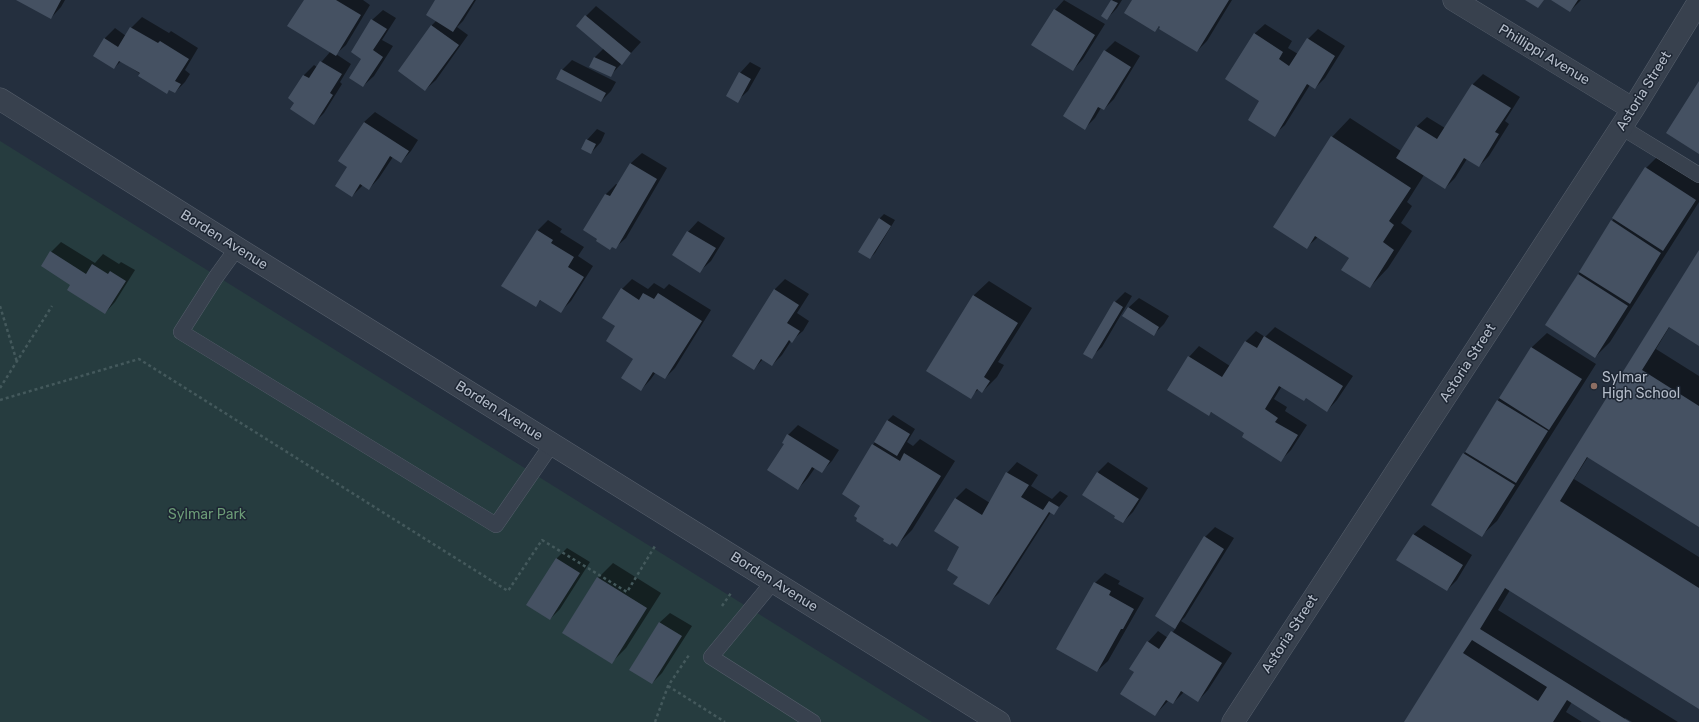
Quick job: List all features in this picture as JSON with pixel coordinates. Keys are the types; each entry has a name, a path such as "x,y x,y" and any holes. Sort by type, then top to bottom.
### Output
{"street":[{"name":"Phillippi Avenue","path":"1454,0 1633,109"},
{"name":"Astoria Street","path":"1233,722 1633,109 1699,1"},
{"name":"Borden Avenue","path":"0,99 236,248 999,722"}],"lane":[{"path":"1621,127 1699,175"},
{"path":"236,248 182,332 496,525 552,444"},
{"path":"773,582 711,657 813,722"}],"path":[{"path":"0,306 17,362"},
{"path":"0,388 52,306"},
{"path":"0,400 139,359 508,591 542,540 627,592 655,546"},
{"path":"668,686 725,722"}],"green space":[{"name":"Sylmar Park","path":"0,141 932,722 0,722"}],"building":[{"path":"16,0 61,0 51,19"},
{"path":"304,0 336,0 361,15 336,56 287,26"},
{"path":"435,0 474,0 453,32 426,15"},
{"path":"1111,0 1118,3 1107,20 1101,16"},
{"path":"1132,0 1229,0 1197,52 1159,29 1159,26 1155,32 1124,13"},
{"path":"1525,0 1544,0 1538,8"},
{"path":"1551,0 1578,0 1570,12"},
{"path":"1054,9 1095,35 1073,71 1031,45"},
{"path":"585,15 631,53 622,65 576,26"},
{"path":"371,19 387,29 373,50 383,57 363,87 349,78 361,59 351,52"},
{"path":"431,25 459,45 425,91 398,71"},
{"path":"130,27 158,43 160,41 189,59 175,81 181,84 175,93 169,90 167,94 138,76 140,73 119,61 114,69 93,56 104,38 118,47"},
{"path":"1254,33 1283,52 1279,59 1289,66 1307,38 1335,56 1315,89 1307,84 1275,137 1248,120 1259,101 1225,79"},
{"path":"1104,50 1131,67 1104,110 1098,107 1085,130 1063,116"},
{"path":"594,57 616,67 611,77 589,67"},
{"path":"320,61 342,74 330,93 333,95 314,125 290,109 294,103 288,98 303,75 309,78"},
{"path":"561,69 606,93 601,102 556,79"},
{"path":"739,72 751,79 738,103 726,96"},
{"path":"1699,81 1699,154 1666,133"},
{"path":"1472,84 1511,108 1495,132 1499,134 1479,167 1464,158 1445,189 1396,158 1416,126 1437,139"},
{"path":"364,122 409,151 401,163 390,156 369,190 360,184 352,197 335,186 347,167 338,161"},
{"path":"1331,136 1411,188 1389,221 1394,225 1383,242 1394,250 1370,288 1341,270 1349,258 1315,236 1307,249 1273,227"},
{"path":"586,139 596,144 591,154 581,149"},
{"path":"630,163 657,179 616,249 612,247 610,250 583,230 605,194 610,196"},
{"path":"1645,167 1696,200 1663,251 1612,218"},
{"path":"879,218 891,226 870,259 858,252"},
{"path":"1611,220 1661,253 1630,304 1579,272"},
{"path":"537,230 553,240 551,243 574,257 568,267 584,277 561,313 540,300 536,307 501,286"},
{"path":"687,231 716,248 700,273 672,255"},
{"path":"1699,250 1699,346 1669,327 1642,370 1699,406 1699,527 1587,457 1560,501 1699,588 1699,709 1505,588 1480,629 1630,722 1601,722 1567,700 1553,722 1404,722","holes":["1472,640 1547,687 1538,701 1463,653"]},
{"path":"50,251 86,274 92,264 108,274 110,271 126,281 105,314 67,290 70,285 41,266"},
{"path":"1578,274 1628,306 1595,358 1545,325"},
{"path":"621,288 639,300 643,293 654,299 658,293 702,321 665,379 653,372 641,391 621,378 633,359 606,341 615,326 602,318"},
{"path":"774,289 799,305 787,323 800,331 792,343 789,340 772,366 761,359 754,370 732,356"},
{"path":"973,295 1018,323 984,377 990,381 982,393 977,389 971,399 926,371"},
{"path":"1114,301 1123,307 1092,359 1083,354"},
{"path":"1128,307 1159,327 1154,336 1122,316"},
{"path":"1264,336 1343,386 1327,412 1306,398 1304,401 1279,386 1265,409 1278,418 1275,422 1298,435 1281,462 1242,437 1244,433 1211,412 1209,416 1167,390 1188,356 1222,377 1245,341 1257,348"},
{"path":"1531,347 1582,379 1549,430 1499,398"},
{"path":"1497,400 1548,431 1516,483 1465,452"},
{"path":"887,420 910,434 897,456 874,442"},
{"path":"787,434 830,461 822,473 812,467 798,490 767,470 784,444 782,443"},
{"path":"872,444 900,461 904,453 941,476 897,547 892,543 890,545 883,541 884,539 856,521 857,518 854,516 860,506 842,494"},
{"path":"1463,453 1515,485 1482,537 1431,505"},
{"path":"1006,472 1029,485 1021,497 1043,510 1049,501 1059,507 1054,515 1049,512 989,605 953,584 958,577 947,570 959,547 934,531 955,498 982,515"},
{"path":"1097,472 1139,499 1123,523 1114,518 1115,516 1082,495"},
{"path":"1413,534 1463,565 1447,591 1396,560"},
{"path":"1204,536 1224,549 1175,629 1155,616"},
{"path":"556,558 580,573 550,620 526,605"},
{"path":"597,577 647,608 612,664 562,633"},
{"path":"1094,582 1111,591 1109,595 1134,609 1097,672 1056,649"},
{"path":"659,622 682,636 652,684 629,670"},
{"path":"1171,631 1222,663 1198,702 1181,691 1173,704 1166,700 1155,716 1120,694 1134,672 1129,669 1147,641 1159,649"}],"place":[{"name":"Sylmar High School","path":"1594,386"}]}
